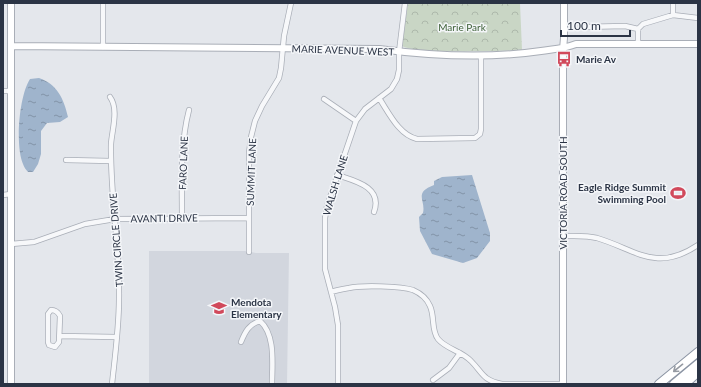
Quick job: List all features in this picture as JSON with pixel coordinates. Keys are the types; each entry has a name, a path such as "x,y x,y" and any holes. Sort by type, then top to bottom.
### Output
{"highway":[{"path":"659,384 698,352"},
{"path":"674,384 698,364"},
{"path":"685,384 698,372"}],"street":[{"path":"11,3 11,384"},
{"path":"103,3 103,47"},
{"name":"SUMMIT LANE","path":"249,252 249,153 251,138 255,121 262,106 279,78 282,48 291,3"},
{"name":"WALSH LANE","path":"338,384 338,325 325,269 325,218 327,206 356,121 365,109 391,90 397,79 405,3"},
{"name":"VICTORIA ROAD SOUTH","path":"563,384 564,3"},
{"path":"673,3 673,15"},
{"path":"638,44 638,29 643,24 673,15 698,18"},
{"path":"581,27 626,26 638,29"},
{"name":"MARIE AVENUE WEST","path":"10,46 379,49 435,55 481,56 517,55 563,49 576,44 698,44"},
{"path":"379,98 402,131 410,137 475,138 480,134 481,129 481,56"},
{"path":"3,91 11,91"},
{"name":"TWIN CIRCLE DRIVE","path":"110,97 115,109 111,135 111,161 119,298 112,384"},
{"path":"324,99 356,121"},
{"name":"FARO LANE","path":"182,218 182,146 189,110"},
{"path":"66,160 111,161"},
{"path":"338,175 360,182 370,189 375,196 376,207 374,212"},
{"path":"3,195 11,194"},
{"name":"AVANTI DRIVE","path":"11,244 34,242 84,224 114,219 249,218"},
{"path":"563,236 584,236 596,238 640,256 661,258 675,256 698,245"},
{"path":"331,292 350,287 402,288 414,291 424,297 430,306 433,316 434,330 438,338 444,344 471,360 483,376 494,382 502,384 563,384"},
{"path":"51,310 58,312 60,316 60,336 59,342 55,347 49,345 48,314 51,310"},
{"path":"241,342 246,331 253,323 260,321 265,325 272,350 272,384"},
{"path":"60,336 116,337"},
{"path":"433,380 449,368 460,353"}],"shaded area":[{"name":"Mendota Elementary","path":"149,251 245,251 256,253 289,253 287,384 149,384"}],"green space":[{"name":"Marie Park","path":"408,3 520,3 522,50 440,51 410,49 402,46"}],"water":[{"path":"39,78 51,84 59,93 68,117 60,122 47,123 41,131 41,154 38,164 33,172 28,172 24,166 19,145 19,121 26,87 30,79"},
{"path":"472,175 490,233 490,241 477,258 463,263 432,254 420,231 419,217 423,213 422,194 434,185 434,181 442,177"}],"place":[{"name":"Marie Av","path":"564,59"},
{"name":"Eagle Ridge Summit Swimming Pool","path":"678,193"},
{"name":"Mendota Elementary","path":"219,308"}]}
